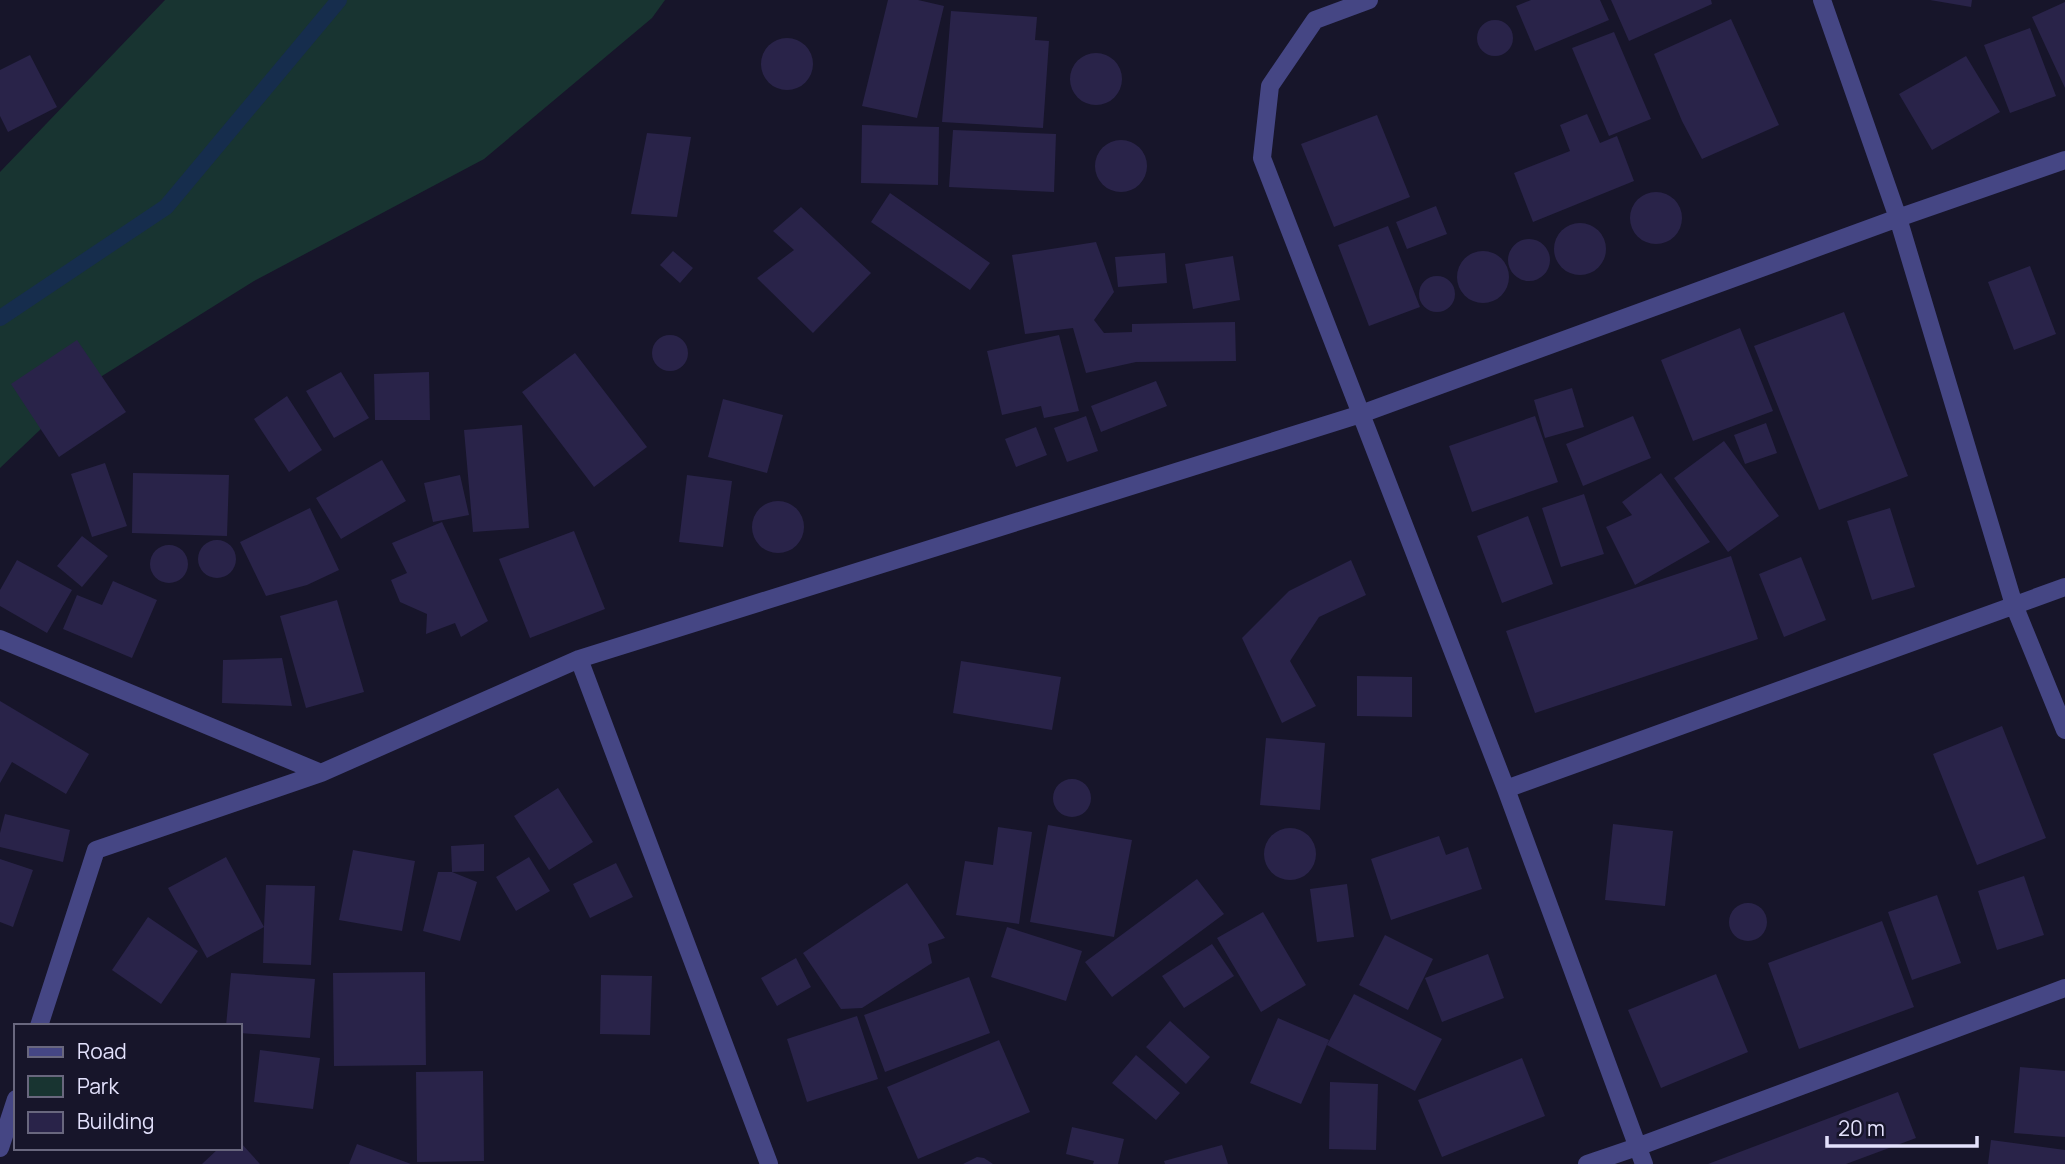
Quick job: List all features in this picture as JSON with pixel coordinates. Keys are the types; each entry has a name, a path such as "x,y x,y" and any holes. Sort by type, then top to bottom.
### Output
{"street":[{"path":"1369,0 1315,20 1270,86 1262,158 1506,789 1641,1156"},
{"path":"1822,0 1898,218 2014,604 2065,730"},
{"path":"40,1024 96,850 321,773 579,659 1361,414 1898,218 2065,160"},
{"path":"1506,789 2065,587"},
{"path":"0,639 321,773"},
{"path":"579,659 769,1164"},
{"path":"1587,1164 1641,1156 2065,988"},
{"path":"0,1148 14,1105"}],"green space":[{"path":"165,0 665,0 652,18 484,159 254,281 86,386 0,468 0,172"}],"building":[{"path":"888,0 918,0 944,6 917,118 862,106"},
{"path":"1531,0 1600,0 1609,20 1535,51 1516,6"},
{"path":"1611,0 1711,0 1712,4 1629,41"},
{"path":"1930,0 1972,0 1971,7"},
{"path":"2065,2 2065,88 2032,17"},
{"path":"951,11 1037,17 1035,40 1049,41 1043,128 942,122"},
{"path":"1731,19 1779,125 1702,159 1682,121 1654,54"},
{"path":"1495,20 1508,25 1513,38 1508,51 1495,56 1482,51 1477,38 1482,25"},
{"path":"2030,28 2056,96 2010,113 1984,45"},
{"path":"1614,32 1651,119 1609,136 1572,48"},
{"path":"787,38 806,45 813,64 806,83 787,90 768,83 761,64 768,45"},
{"path":"1096,53 1115,60 1122,79 1115,98 1096,105 1077,98 1070,79 1077,60"},
{"path":"30,55 57,107 8,132 0,116 0,70"},
{"path":"1966,56 2000,112 1932,150 1899,94"},
{"path":"1587,114 1600,143 1617,136 1634,181 1533,222 1514,173 1570,151 1560,125"},
{"path":"1377,115 1410,197 1334,227 1301,144"},
{"path":"862,125 939,127 938,185 861,183"},
{"path":"953,130 1056,134 1054,192 949,187"},
{"path":"647,133 691,137 677,217 631,214"},
{"path":"1121,140 1131,142 1139,148 1145,156 1145,176 1139,184 1131,190 1121,192 1111,190 1103,184 1097,176 1095,166 1097,156 1103,148 1111,142"},
{"path":"1656,192 1675,199 1682,218 1675,237 1656,244 1637,237 1630,218 1637,199"},
{"path":"890,193 990,263 970,290 871,222"},
{"path":"1436,206 1447,234 1407,249 1396,222"},
{"path":"801,207 871,273 813,333 757,278 794,250 773,231"},
{"path":"1580,223 1599,230 1606,249 1599,268 1580,275 1561,268 1554,249 1561,230"},
{"path":"1388,226 1420,307 1369,326 1338,245"},
{"path":"1529,239 1544,245 1550,260 1544,275 1529,281 1514,275 1508,260 1514,245"},
{"path":"1096,242 1114,292 1094,320 1104,333 1132,332 1132,324 1235,322 1236,361 1136,362 1086,373 1073,328 1025,334 1012,255"},
{"path":"673,251 693,268 680,283 660,265"},
{"path":"1483,251 1502,258 1509,277 1502,296 1483,303 1464,296 1457,277 1464,258"},
{"path":"1165,253 1167,283 1118,287 1115,257"},
{"path":"1233,256 1240,300 1193,309 1185,264"},
{"path":"2030,266 2056,334 2014,350 1988,282"},
{"path":"1437,276 1450,281 1455,294 1450,307 1437,312 1424,307 1419,294 1424,281"},
{"path":"1844,312 1908,476 1819,510 1754,346"},
{"path":"1740,328 1773,411 1693,441 1661,360"},
{"path":"670,335 683,340 688,353 683,366 670,371 657,366 652,353 657,340"},
{"path":"1059,335 1079,411 1044,418 1041,406 1002,415 987,351"},
{"path":"77,340 126,412 59,457 11,384"},
{"path":"575,353 647,447 594,487 522,392"},
{"path":"341,372 369,418 334,438 306,391"},
{"path":"429,372 430,420 375,420 374,374"},
{"path":"1156,381 1167,406 1101,432 1091,406"},
{"path":"1572,388 1584,427 1545,438 1534,400"},
{"path":"287,396 322,450 289,472 254,419"},
{"path":"723,399 783,415 767,473 708,457"},
{"path":"1086,416 1098,451 1067,462 1054,428"},
{"path":"1535,416 1558,482 1472,512 1449,446"},
{"path":"1633,416 1651,458 1583,486 1566,444"},
{"path":"1766,423 1777,453 1745,464 1734,435"},
{"path":"522,425 529,528 473,532 464,430"},
{"path":"1036,427 1047,455 1016,467 1005,439"},
{"path":"1724,441 1779,516 1728,552 1674,478"},
{"path":"382,460 406,501 341,539 316,498"},
{"path":"105,463 127,526 92,537 71,474"},
{"path":"133,473 229,475 227,536 132,533"},
{"path":"1661,473 1710,542 1635,585 1606,527 1632,515 1622,502"},
{"path":"460,475 469,515 433,522 424,483"},
{"path":"687,475 732,481 723,547 679,542"},
{"path":"1584,494 1604,554 1561,567 1542,508"},
{"path":"778,501 797,508 804,527 797,546 778,553 759,546 752,527 759,508"},
{"path":"310,508 339,570 307,585 266,596 240,542"},
{"path":"1890,508 1915,587 1872,600 1847,521"},
{"path":"1528,516 1553,584 1502,603 1477,536"},
{"path":"442,522 488,621 461,637 455,623 426,634 427,614 400,602 391,580 407,573 392,543"},
{"path":"574,531 605,609 530,638 499,559"},
{"path":"82,536 108,556 82,587 57,566"},
{"path":"217,540 230,546 236,559 230,572 217,578 204,572 198,559 204,546"},
{"path":"169,545 182,551 188,564 182,577 169,583 156,577 150,564 156,551"},
{"path":"1731,556 1758,639 1535,713 1506,631"},
{"path":"1801,557 1826,620 1784,637 1759,574"},
{"path":"17,560 72,590 47,633 0,606 0,590"},
{"path":"1351,560 1366,595 1319,617 1290,661 1316,706 1282,723 1242,638 1289,591"},
{"path":"113,581 157,600 132,658 63,629 77,595 102,605"},
{"path":"337,600 364,692 306,708 280,616"},
{"path":"282,658 292,706 222,703 223,660"},
{"path":"961,661 1061,677 1052,730 953,713"},
{"path":"1357,676 1412,677 1412,717 1357,716"},
{"path":"0,701 89,754 66,794 12,762 0,783"},
{"path":"2002,726 2046,838 1977,865 1933,754"},
{"path":"1266,738 1325,743 1320,810 1260,805"},
{"path":"1072,779 1085,785 1091,798 1085,811 1072,817 1059,811 1053,798 1059,785"},
{"path":"558,788 593,842 549,870 514,816"},
{"path":"5,814 70,830 63,862 0,847"},
{"path":"1613,824 1673,831 1665,906 1605,900"},
{"path":"1048,825 1132,840 1114,937 1030,922"},
{"path":"998,827 1032,832 1019,924 956,915 965,861 993,865"},
{"path":"1290,828 1300,830 1308,836 1314,844 1314,864 1308,872 1300,878 1290,880 1280,878 1272,872 1266,864 1264,854 1266,844 1272,836 1280,830"},
{"path":"1439,836 1446,855 1468,847 1482,889 1391,920 1371,859"},
{"path":"484,844 484,871 452,872 451,846"},
{"path":"353,850 415,861 402,931 339,920"},
{"path":"226,857 264,927 207,958 168,888"},
{"path":"529,857 550,891 516,911 496,877"},
{"path":"0,859 33,870 13,927 0,922"},
{"path":"616,863 633,897 590,918 573,884"},
{"path":"438,872 452,872 477,882 460,941 423,931"},
{"path":"2024,876 2044,935 1997,950 1978,891"},
{"path":"1197,879 1224,914 1112,997 1085,962"},
{"path":"907,883 945,938 928,944 932,963 862,1008 841,1009 803,953"},
{"path":"1347,884 1354,937 1317,942 1310,889"},
{"path":"266,885 315,886 311,965 263,963"},
{"path":"1937,895 1961,963 1912,980 1888,912"},
{"path":"1748,903 1761,909 1767,922 1761,935 1748,941 1735,935 1729,922 1735,909"},
{"path":"1263,912 1306,985 1261,1012 1217,938"},
{"path":"148,917 198,951 161,1004 112,970"},
{"path":"1882,921 1914,1007 1799,1049 1768,963"},
{"path":"1007,927 1082,951 1066,1001 991,977"},
{"path":"1385,935 1433,959 1408,1010 1359,985"},
{"path":"1212,944 1234,976 1184,1008 1162,976"},
{"path":"1488,954 1504,998 1442,1022 1425,978"},
{"path":"796,958 811,987 777,1006 761,978"},
{"path":"425,972 426,1065 334,1066 333,973"},
{"path":"231,973 315,979 310,1038 242,1033 242,1024 226,1024"},
{"path":"1716,974 1748,1052 1661,1088 1628,1010"},
{"path":"601,975 652,976 650,1035 600,1034"},
{"path":"969,977 990,1033 885,1072 864,1015"},
{"path":"1354,994 1442,1039 1415,1091 1327,1045"},
{"path":"857,1016 878,1079 807,1102 787,1039"},
{"path":"1278,1018 1329,1040 1301,1104 1250,1083"},
{"path":"1170,1021 1210,1057 1186,1084 1146,1047"},
{"path":"999,1040 1030,1112 918,1159 887,1087"},
{"path":"260,1050 320,1058 313,1109 254,1102"},
{"path":"1136,1055 1180,1093 1156,1120 1112,1083"},
{"path":"1522,1058 1545,1116 1442,1157 1418,1100"},
{"path":"2020,1067 2065,1071 2065,1137 2014,1133"},
{"path":"483,1071 484,1161 417,1162 416,1072"},
{"path":"1330,1082 1378,1084 1376,1150 1329,1149"},
{"path":"1898,1092 1916,1138 1846,1164 1708,1164"},
{"path":"1072,1127 1124,1139 1118,1164 1093,1164 1094,1161 1066,1154"},
{"path":"1991,1140 2065,1150 2065,1164 1988,1164"},
{"path":"242,1144 260,1164 202,1164 217,1150 242,1150"},
{"path":"357,1144 411,1164 349,1164"},
{"path":"1222,1145 1228,1164 1165,1164 1164,1161"},
{"path":"977,1157 984,1158 993,1164 963,1164"}],"waterway":[{"path":"0,318 166,207 339,0"}]}
